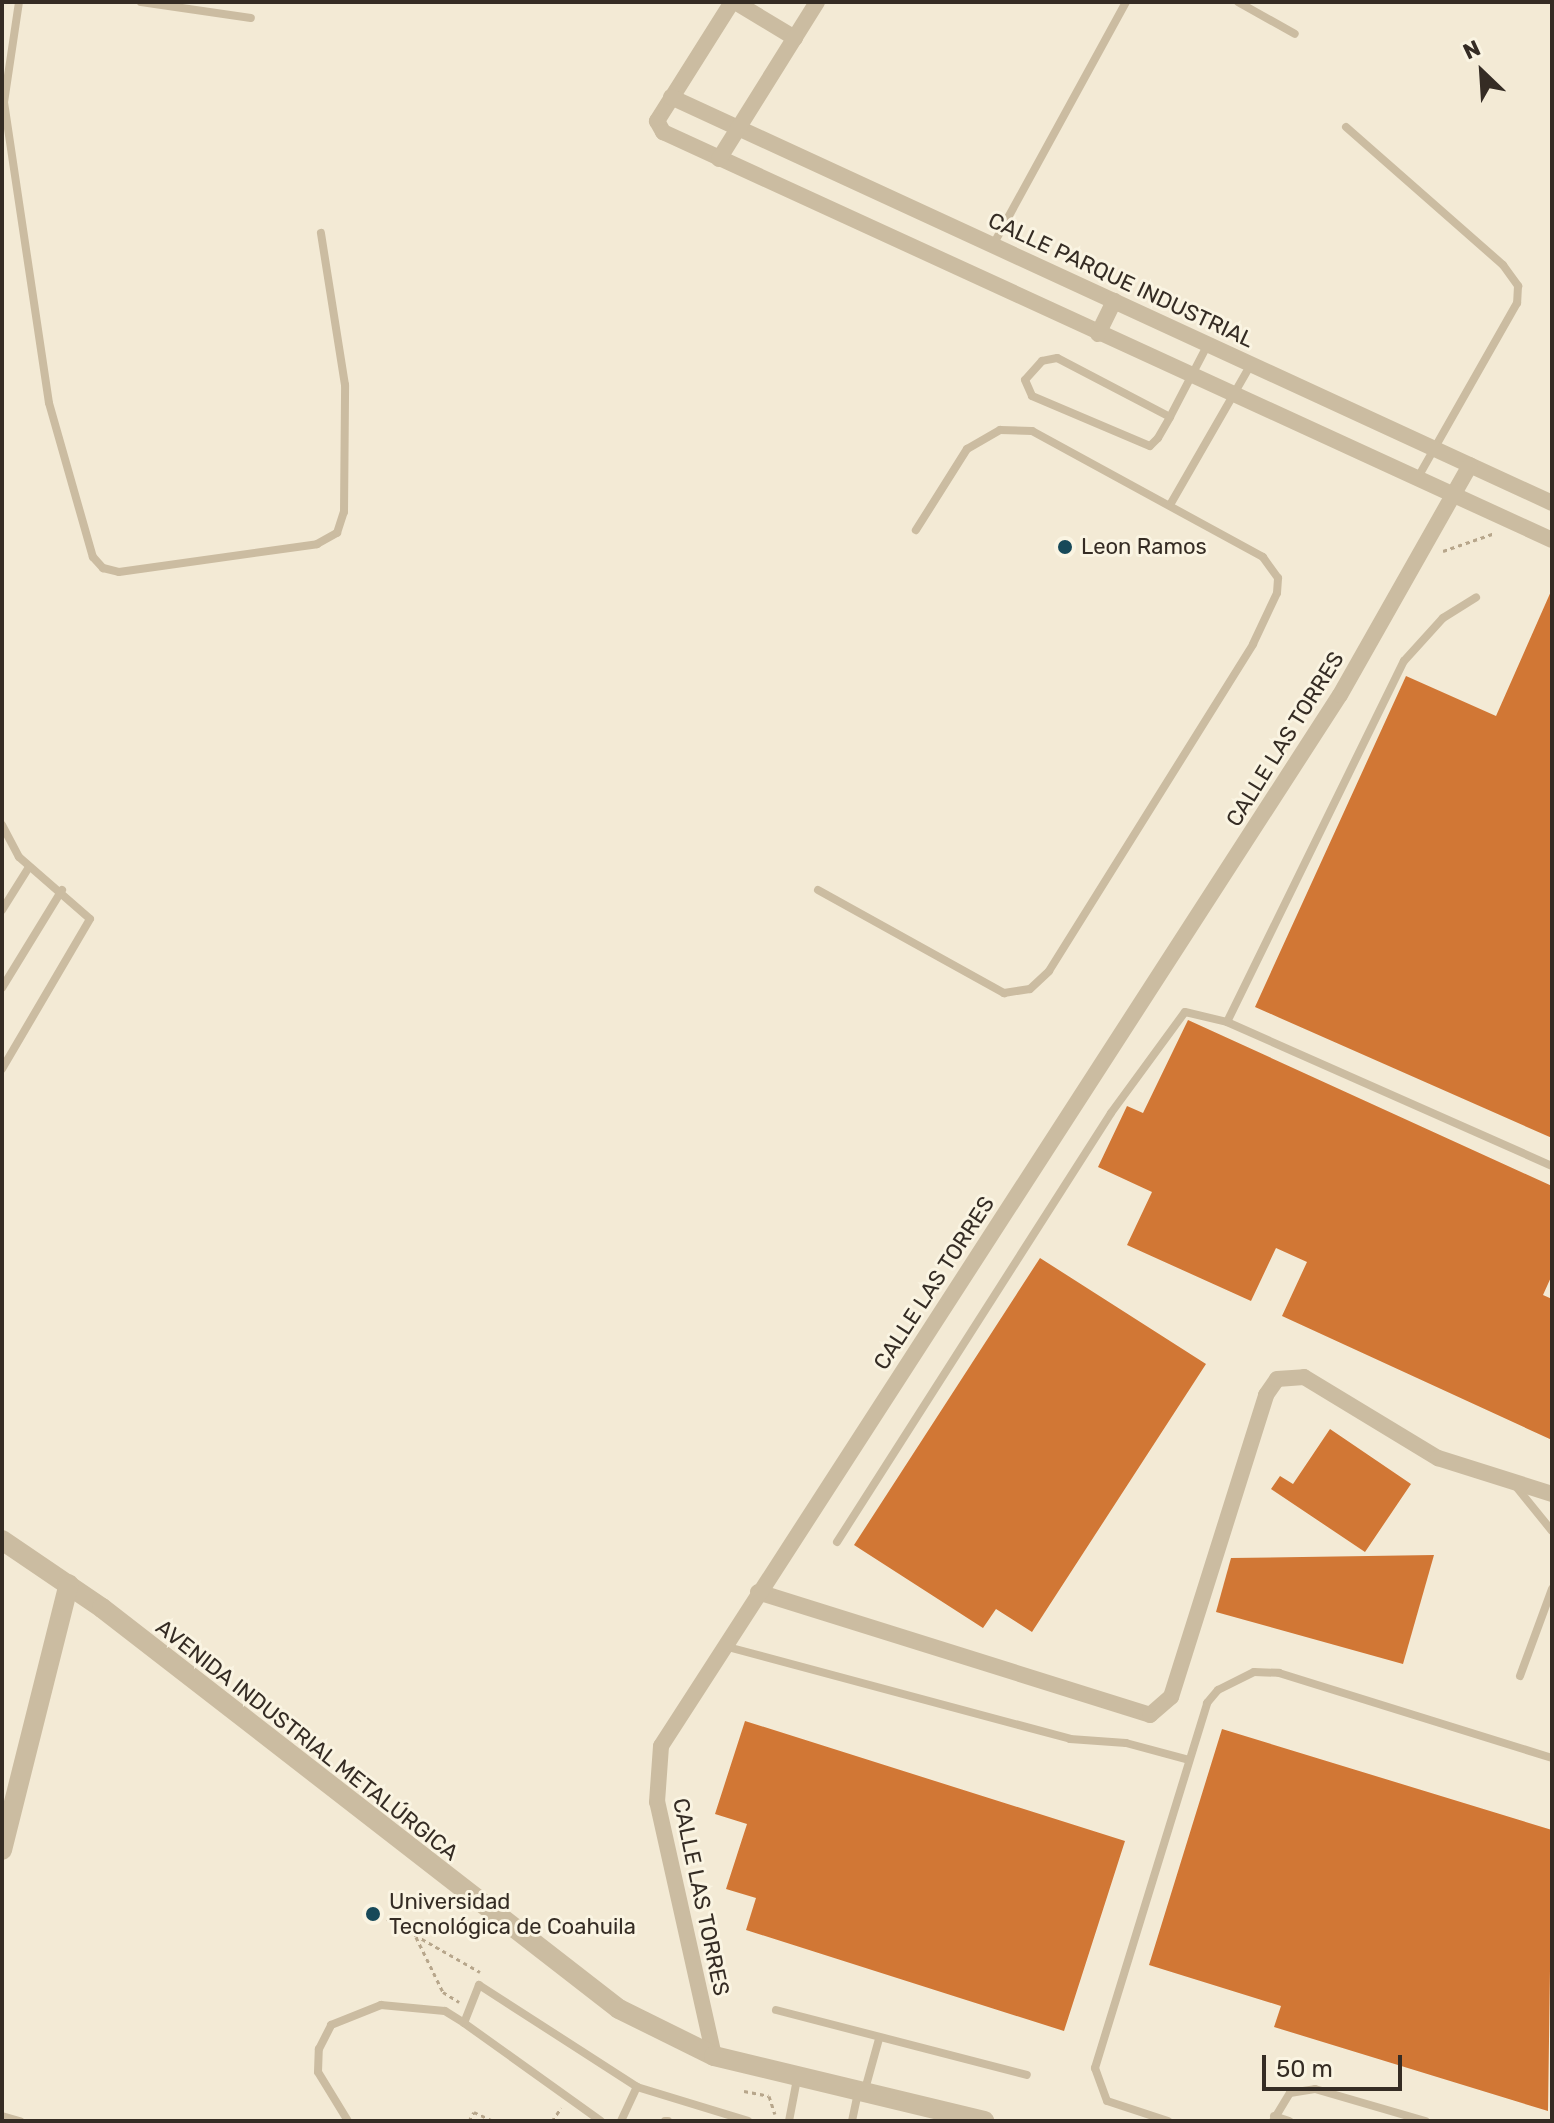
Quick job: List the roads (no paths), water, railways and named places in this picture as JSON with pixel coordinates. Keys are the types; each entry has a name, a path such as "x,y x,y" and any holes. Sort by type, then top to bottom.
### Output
{"street":[{"path":"795,38 733,2 657,121 663,132 1232,396 1552,540"},
{"path":"719,159 817,2"},
{"name":"CALLE PARQUE INDUSTRIAL","path":"671,97 1552,503"},
{"path":"1098,334 1114,301"},
{"name":"CALLE LAS TORRES","path":"714,2056 654,1783 661,1746 1340,695 1470,465"},
{"path":"758,1592 1150,1715 1171,1697 1266,1395 1277,1379 1304,1377 1438,1458 1552,1494"},
{"name":"AVENIDA INDUSTRIAL METALÚRGICA","path":"2,1540 69,1584 565,1974 714,2056 984,2121"},
{"path":"2,1850 69,1584"}],"lane":[{"path":"19,2 4,102 49,403 93,557 103,568 119,572 317,544 337,533 344,512 345,385 321,233"},
{"path":"141,2 251,18"},
{"path":"992,245 1126,2"},
{"path":"1238,2 1295,34"},
{"path":"1346,127 1518,286 1517,303 1417,479"},
{"path":"1170,417 1057,358 1042,361 1025,380 1027,393 1139,445 1156,442 1170,417 1208,344"},
{"path":"1170,505 1251,364"},
{"path":"818,890 1004,993 1018,995 1043,979 1253,644 1277,593 1278,578 1263,557 1046,436 1000,430 967,449 916,530"},
{"path":"1227,1022 1404,661 1443,618 1476,597"},
{"path":"2,825 29,867 88,912 89,929 2,1069"},
{"path":"2,910 7,895 29,867"},
{"path":"2,988 62,890"},
{"path":"837,1542 1168,1027 1194,1011 1227,1022 1552,1166"},
{"path":"1513,1484 1552,1531"},
{"path":"1520,1676 1552,1589"},
{"path":"724,1645 1070,1739 1126,1743 1189,1760"},
{"path":"1168,2121 1107,2101 1095,2068 1207,1703 1232,1679 1254,1672 1279,1673 1552,1758"},
{"path":"464,2023 479,1985 637,2087 748,2121"},
{"path":"348,2121 318,2072 319,2049 331,2025 381,2005 445,2011 601,2121"},
{"path":"776,2010 1027,2075"},
{"path":"852,2121 879,2039"},
{"path":"789,2121 797,2078"},
{"path":"621,2121 637,2087"},
{"path":"1289,2121 1273,2119 1290,2093 1315,2089 1425,2121"},
{"path":"2,2116 20,2121"}],"place":[{"name":"Leon Ramos","path":"1065,547"},
{"name":"Universidad Tecnológica de Coahuila","path":"373,1914"}]}
